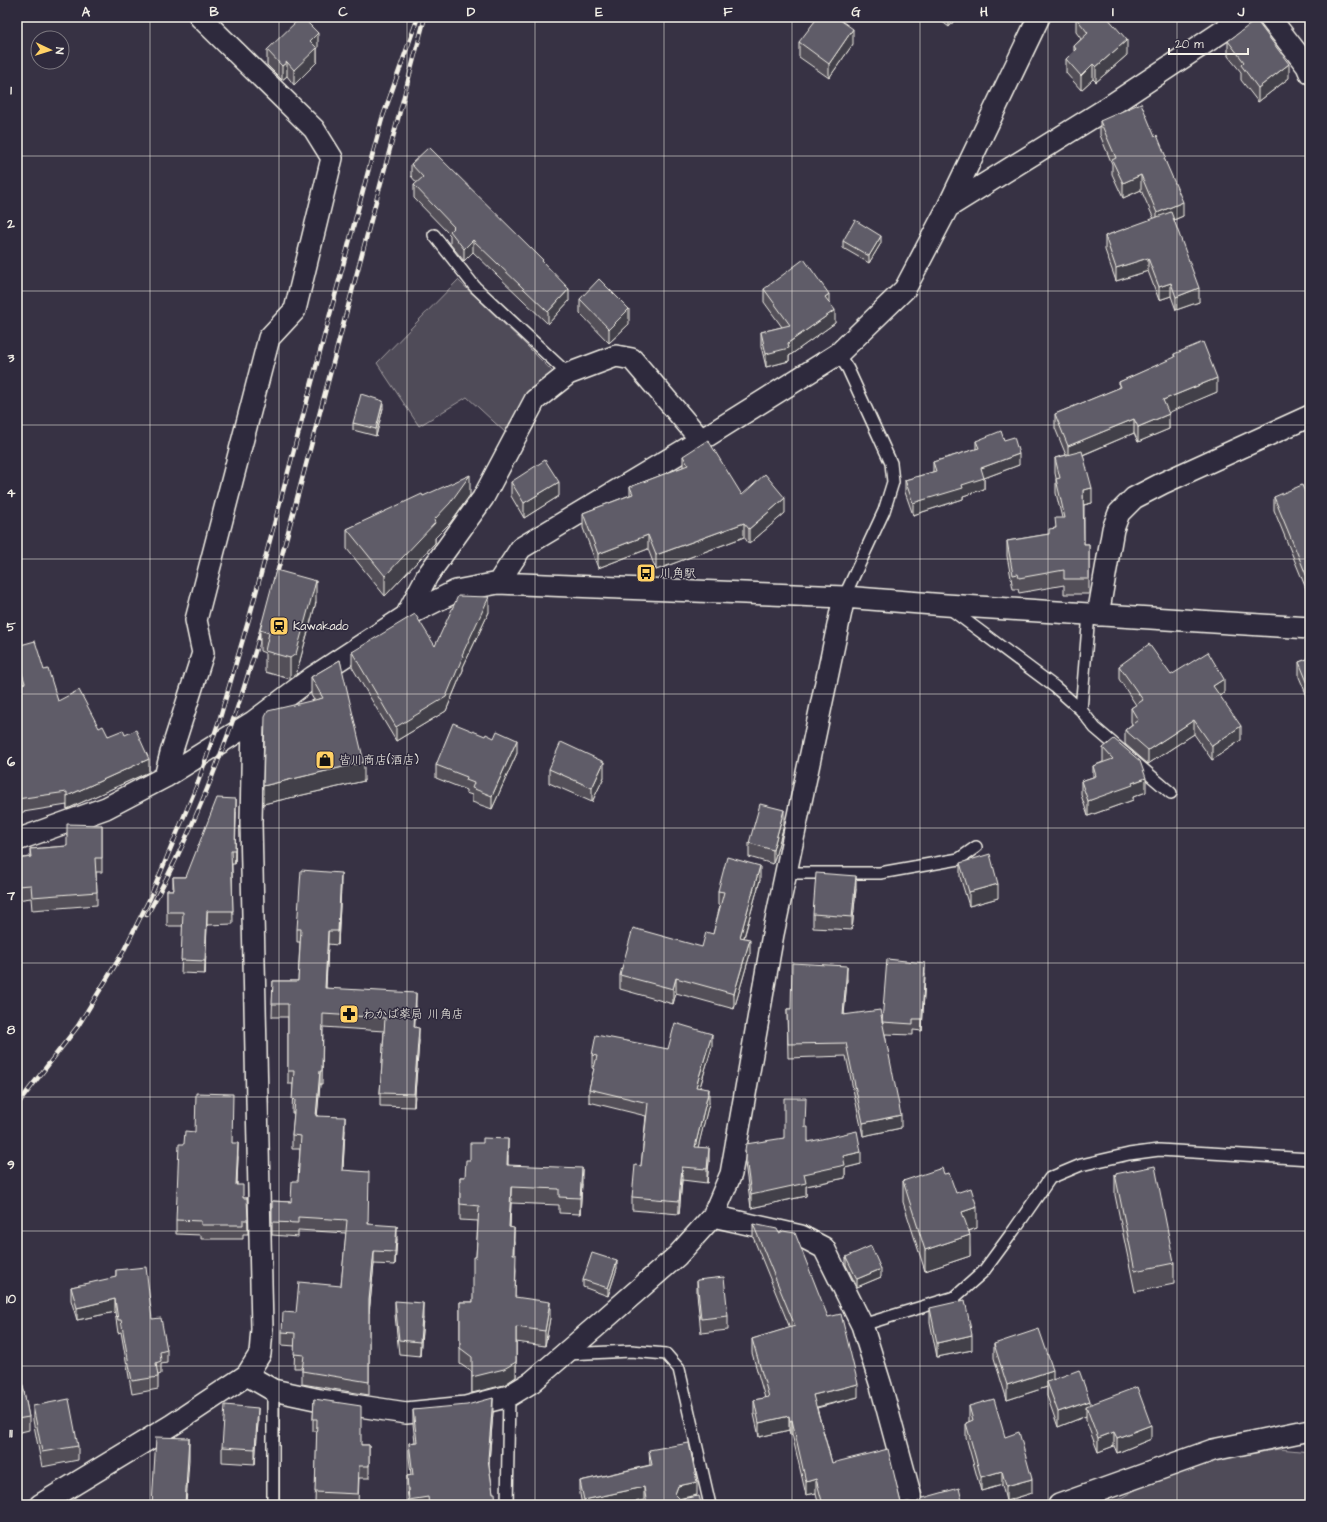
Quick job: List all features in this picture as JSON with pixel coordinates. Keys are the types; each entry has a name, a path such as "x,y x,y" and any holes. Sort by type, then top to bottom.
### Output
{"street":[{"path":"165,777 171,753 203,653 196,620 269,338 295,310 332,158 314,129 200,17"},
{"path":"498,583 521,548 701,440 838,354 905,289 948,206 1039,17"},
{"path":"948,206 1100,112 1244,17"},
{"path":"1269,17 1307,66 1310,73"},
{"path":"406,616 427,576 483,498 534,400 568,374 616,356 632,359 701,440"},
{"path":"1093,615 1113,529 1119,513 1134,498 1310,416"},
{"path":"17,840 106,808 165,777 253,722 313,677 406,616 456,591 498,583 844,596 946,605 1310,628"},
{"path":"247,1375 273,1390 320,1400 406,1413 466,1407 509,1396 532,1382 676,1256 713,1216 731,1174 773,934 844,596"},
{"path":"40,1505 172,1425 247,1375 260,1354 262,1329 251,824 253,722"},
{"path":"713,1216 801,1236 824,1248 862,1325 881,1386 913,1505"},
{"path":"1059,1505 1213,1450 1310,1430"}],"lane":[{"path":"434,235 475,287 568,374"},
{"path":"838,354 848,369 891,463 893,482 884,511 844,596"},
{"path":"946,605 1055,687 1081,710 1095,728 1171,794"},
{"path":"1081,710 1093,615"},
{"path":"786,873 880,873 958,859 976,847"},
{"path":"862,1325 955,1297 983,1272 1050,1178 1081,1165 1129,1154 1159,1150 1310,1159"},
{"path":"564,1354 631,1351 666,1354 679,1369 710,1503 696,1503"},
{"path":"273,1390 273,1505"},
{"path":"506,1505 509,1396"}],"shaded area":[{"path":"458,280 556,375 506,433 467,397 419,426 377,363"},
{"path":"1279,1449 1310,1452 1310,1505 1090,1505 1119,1499 1148,1483 1193,1469 1215,1460"}],"building":[{"path":"301,17 318,33 310,41 317,48 294,70 287,62 282,66 267,50"},
{"path":"818,17 836,17 853,29 829,64 799,42"},
{"path":"1107,17 1127,40 1096,67 1093,64 1081,76 1066,59 1076,49 1074,46 1088,33 1076,18"},
{"path":"1256,20 1289,64 1258,88 1241,65 1244,62 1228,41"},
{"path":"1141,103 1155,137 1157,135 1166,157 1164,158 1183,202 1157,213 1141,175 1123,183 1112,160 1116,158 1100,121"},
{"path":"429,147 543,260 542,261 569,289 548,312 473,240 464,249 450,231 454,227 414,185 423,177 411,164"},
{"path":"1171,212 1199,288 1176,297 1171,283 1159,287 1148,258 1116,268 1105,236"},
{"path":"855,220 881,236 869,256 843,241"},
{"path":"804,259 829,294 825,297 835,310 788,343 789,348 766,354 761,332 790,325 764,289"},
{"path":"599,279 629,309 609,329 580,299"},
{"path":"1203,342 1217,378 1163,400 1169,414 1138,427 1134,419 1068,446 1055,414 1121,387 1119,382 1175,357 1174,354"},
{"path":"361,394 383,401 376,429 353,423"},
{"path":"1001,431 1004,440 1014,437 1019,454 981,468 984,478 962,485 963,488 913,503 905,480 936,471 933,462 979,448 976,441"},
{"path":"708,440 742,495 765,474 785,498 749,529 744,523 656,555 648,535 598,554 583,513 633,494 630,487 688,465 683,456"},
{"path":"1082,451 1092,488 1083,490 1084,544 1089,544 1089,579 1064,579 1064,570 1019,578 1018,574 1013,575 1007,541 1049,534 1049,529 1056,528 1055,518 1065,518 1056,479 1060,478 1055,458"},
{"path":"545,460 559,482 524,503 511,482"},
{"path":"470,475 450,503 434,520 435,523 385,576 347,529 422,494 423,496"},
{"path":"1302,485 1310,503 1310,576 1307,577 1274,497"},
{"path":"276,570 316,581 296,654 290,658 265,651 269,633 260,630"},
{"path":"458,596 489,597 462,655 463,656 446,697 396,727 352,652 415,614 435,646"},
{"path":"35,641 44,670 48,669 58,701 79,690 99,728 103,726 108,736 123,730 125,735 136,730 149,759 67,796 67,792 17,799 17,718 20,717 17,707 17,686 25,683 17,657 17,646"},
{"path":"1149,644 1171,675 1208,652 1224,679 1213,686 1241,726 1212,746 1194,720 1148,750 1125,730 1138,720 1131,708 1143,700 1119,666"},
{"path":"1310,658 1310,689 1299,662"},
{"path":"340,660 364,762 263,786 265,717 268,711 323,698 311,677"},
{"path":"453,723 485,736 486,734 494,738 497,731 517,740 492,796 472,788 474,783 466,780 467,777 436,765"},
{"path":"1114,739 1140,761 1146,778 1132,783 1133,785 1088,801 1081,781 1096,776 1093,766 1113,759 1103,748"},
{"path":"561,742 604,762 592,788 549,769"},
{"path":"217,798 236,799 235,850 231,850 233,911 207,911 205,961 181,960 183,912 167,912 167,890 174,890 173,877 186,877"},
{"path":"760,804 784,810 773,850 749,843"},
{"path":"67,824 102,825 102,858 95,858 97,892 32,897 31,885 17,886 17,859 31,857 30,849 67,846"},
{"path":"990,854 998,884 969,892 960,863"},
{"path":"727,857 760,866 740,937 750,939 734,994 676,978 673,989 620,975 633,928 702,947 706,932 713,934 724,892 718,891"},
{"path":"301,870 341,873 338,931 328,931 325,988 416,993 414,1027 419,1028 414,1094 380,1093 385,1018 323,1014 322,1071 320,1071 316,1116 345,1117 342,1170 369,1172 368,1224 397,1226 395,1252 374,1251 369,1300 369,1382 302,1371 304,1355 294,1354 295,1333 282,1332 283,1312 296,1313 299,1282 341,1286 347,1220 298,1217 298,1223 272,1222 272,1201 291,1202 292,1181 298,1181 301,1136 292,1135 295,1100 292,1099 294,1071 288,1071 288,1004 272,1004 273,981 298,981 301,929 297,929"},
{"path":"816,873 856,876 852,917 813,914"},
{"path":"887,959 925,963 922,1019 913,1019 913,1024 882,1022"},
{"path":"792,963 847,966 843,1015 880,1010 901,1115 863,1123 846,1043 788,1044 787,1009 791,1009"},
{"path":"675,1023 712,1034 696,1087 709,1089 695,1147 709,1148 707,1169 682,1167 679,1201 632,1197 635,1165 641,1166 648,1103 589,1089 597,1056 592,1055 596,1035 668,1049"},
{"path":"196,1093 233,1094 232,1143 238,1143 236,1185 243,1185 243,1198 247,1198 248,1220 243,1220 243,1225 201,1225 201,1221 176,1220 179,1144 184,1144 185,1131 195,1132"},
{"path":"784,1098 806,1098 805,1127 808,1127 808,1142 857,1131 861,1152 843,1156 845,1165 804,1174 806,1183 751,1195 745,1150 746,1144 784,1138"},
{"path":"483,1138 508,1139 507,1165 582,1168 580,1198 559,1197 559,1189 511,1187 509,1227 514,1228 513,1254 516,1254 515,1297 550,1302 545,1331 516,1327 516,1362 504,1369 472,1377 472,1357 460,1348 460,1302 473,1302 473,1257 476,1257 479,1206 460,1204 460,1177 465,1177 466,1160 470,1160 470,1143 483,1143"},
{"path":"1155,1166 1174,1263 1135,1271 1115,1174"},
{"path":"942,1168 944,1174 949,1173 956,1193 971,1188 977,1207 962,1212 970,1235 925,1250 903,1181"},
{"path":"753,1224 777,1229 779,1233 783,1231 795,1233 828,1317 841,1314 858,1384 813,1395 832,1463 888,1449 901,1503 916,1503 923,1498 959,1488 963,1505 823,1505 816,1479 806,1482 792,1420 790,1421 789,1416 759,1423 754,1400 769,1397 752,1339 795,1326"},
{"path":"871,1246 881,1269 857,1279 846,1257"},
{"path":"592,1253 617,1261 608,1288 583,1280"},
{"path":"146,1267 152,1319 161,1318 167,1350 160,1352 161,1361 156,1363 158,1377 132,1381 121,1320 118,1320 115,1299 77,1308 71,1287 116,1277 116,1270"},
{"path":"724,1277 728,1316 701,1319 697,1280"},
{"path":"965,1300 972,1335 937,1343 930,1308"},
{"path":"395,1301 423,1303 420,1342 399,1340"},
{"path":"1039,1329 1053,1370 1007,1385 994,1344"},
{"path":"17,1356 29,1417 17,1419"},
{"path":"1079,1370 1090,1401 1058,1412 1047,1382"},
{"path":"1137,1387 1151,1425 1117,1438 1114,1432 1098,1438 1086,1406"},
{"path":"493,1398 488,1459 496,1505 429,1505 428,1497 409,1500 407,1476 413,1475 409,1443 417,1442 413,1410 467,1405"},
{"path":"69,1399 78,1446 42,1452 33,1406"},
{"path":"314,1399 361,1406 361,1445 369,1445 369,1466 359,1466 358,1494 315,1492 317,1419 313,1419"},
{"path":"994,1399 1005,1437 1019,1432 1032,1479 1006,1486 1002,1471 981,1477 966,1423 973,1420 969,1406"},
{"path":"225,1405 258,1408 255,1449 222,1447"},
{"path":"156,1437 189,1438 185,1505 152,1505"},
{"path":"689,1443 697,1482 678,1486 675,1494 680,1499 699,1496 701,1503 707,1502 708,1505 647,1505 644,1487 584,1500 580,1481 652,1465 649,1450"}],"railway":[{"path":"17,1105 78,1026 122,954 150,898 197,785 219,721 250,615 382,119 418,17"},
{"path":"275,581 425,17"},
{"path":"147,915 183,845 214,773 240,699 263,624"}],"place":[{"name":"川角駅","path":"646,573"},
{"name":"Kawakado","path":"279,626"},
{"name":"皆川商店(酒店)","path":"325,760"},
{"name":"わかば薬局 川角店","path":"349,1014"}]}
